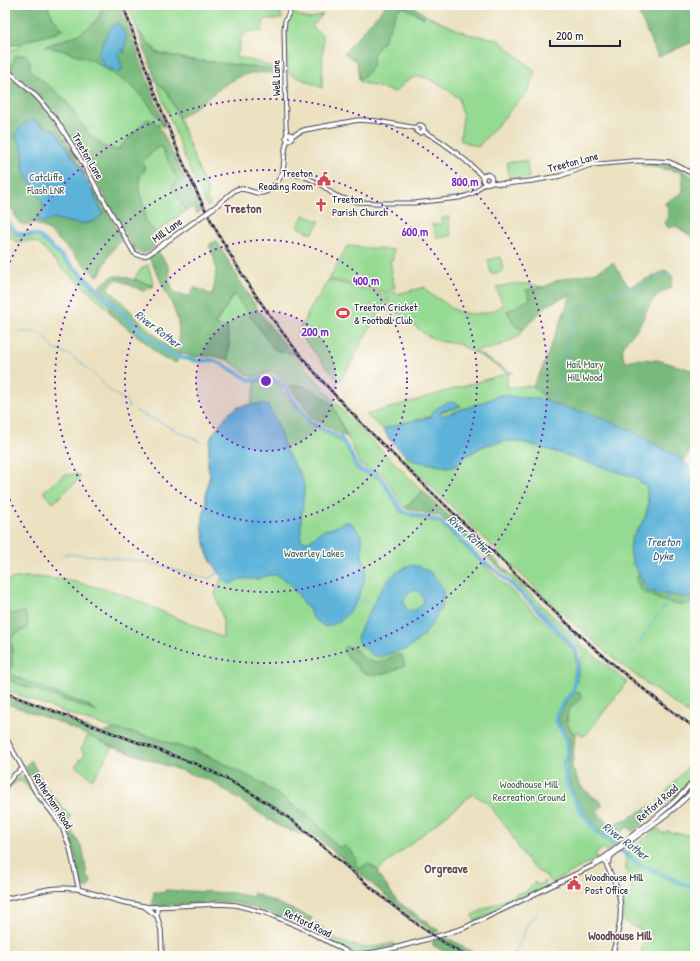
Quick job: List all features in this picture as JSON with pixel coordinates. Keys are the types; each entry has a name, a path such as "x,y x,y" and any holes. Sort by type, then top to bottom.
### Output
{"main road":[{"name":"Treeton Lane","path":"5,68 33,93 57,121 77,153 131,250 137,255 146,255"},
{"path":"283,171 285,148 288,139 290,139 289,135 304,130 358,120 416,128 418,133 422,133 424,131 447,146 479,171 490,176 491,180 488,184 483,181 479,171"},
{"name":"Treeton Lane","path":"491,180 500,184 531,181 560,176 590,165 634,161 669,162 695,175"},
{"name":"Mill Lane","path":"146,255 215,207 238,188 244,188 257,193 266,192 274,185 283,171"},
{"path":"483,178 487,175"},
{"name":"Rotherham Road","path":"5,736 35,791 54,815 64,831 70,848 78,889"},
{"path":"5,786 15,774 23,769"},
{"name":"Retford Road","path":"605,860 673,802 695,779"},
{"name":"Retford Road","path":"621,846 666,814 689,795 695,788"},
{"name":"Retford Road","path":"5,899 56,888 78,889 144,907 155,908 219,904 236,905 266,913 300,927 346,951 357,954 369,954 426,940 464,928 605,860 615,851"},
{"path":"605,860 619,895 621,909 619,927 612,956"},
{"path":"144,907 156,915"},
{"path":"155,908 161,930 162,956"}],"street":[{"name":"Well Lane","path":"289,135 286,125 284,30 285,21 293,5"},
{"path":"283,171 308,178 320,184 333,194 358,202 410,203 459,198 476,191 485,183"}],"green space":[{"path":"12,5 47,5 53,18 63,29 53,34 25,41 20,45 5,46 5,18"},
{"path":"47,5 103,5 97,20 86,30 46,46 92,60 114,74 134,88 147,102 165,127 147,119 117,150 104,147 87,132 65,99 31,72 29,58 15,56 10,70 5,66 5,50 16,49 25,41 53,34 63,29 53,18"},
{"path":"103,5 120,5 165,127 147,102 134,88 114,74 92,60 45,46 74,36 87,29 98,18"},
{"path":"128,5 276,5 280,8 282,19 264,19 262,32 248,31 241,37 237,57 271,66 274,69 186,59 157,52 138,31"},
{"path":"386,5 412,5 425,15 424,18 404,7 398,9 384,40 374,53 372,66 364,77 359,80 357,62 344,53"},
{"path":"635,5 695,5 695,41 658,57"},
{"path":"404,7 424,18 425,15 468,34 497,39 535,71 528,91 478,147 460,140 463,118 459,98 437,83 424,77 412,78 405,82 395,92 360,82 359,80 364,77 372,66 374,53 384,40 398,9"},
{"path":"292,13 309,19 323,14 312,27 323,36 322,88 288,73 285,29"},
{"path":"138,31 157,53 186,59 284,71 283,74 255,73 235,79 179,118 167,91 156,81"},
{"path":"26,55 29,58 31,72 65,99 87,132 104,147 118,150 147,119 158,124 201,211 197,214 192,207 186,211 172,187 177,179 160,145 143,160 145,171 140,176 139,190 146,223 156,232 149,237 155,247 147,252 140,253 133,247 75,143 54,113 33,89 10,70 15,56"},
{"path":"14,78 32,95 54,121 86,174 84,175 55,130 46,128 31,120 26,123 16,137 23,151 23,165 25,173 39,195 43,205 44,210 41,215 38,216 44,223 54,218 80,224 86,224 98,219 103,214 90,187 94,189 123,239 112,251 98,276 47,229 34,223 24,225 18,221 11,208 5,206 5,92"},
{"path":"156,81 167,91 179,118 209,196 207,198 210,205 207,207 186,161"},
{"path":"161,145 177,179 172,187 186,211 156,232 146,223 139,190 143,160"},
{"path":"527,161 529,178 509,180 507,162"},
{"path":"641,163 666,164 676,167 695,178 695,239 676,226 668,228 665,222 668,217 668,212 665,203 683,192 682,172 641,165"},
{"path":"304,215 320,221 312,234 297,226"},
{"path":"449,217 451,236 437,238 433,226 431,225 442,224 442,218"},
{"path":"5,220 17,236 34,236 40,238 111,306 108,309 60,266 38,243 31,241 17,242 5,233"},
{"path":"216,240 258,309 276,334 294,354 275,350 234,294 214,325 227,328 229,341 228,360 213,356 193,357 181,353 176,363 162,358 144,341 112,316 108,309 114,302 99,287 113,276 121,276 154,286 143,291 117,279 107,287 167,346 180,352 178,321 172,304 149,257 158,251 169,268 169,281 174,292 190,296 194,287 212,295 216,270 214,257 209,245"},
{"path":"347,246 393,250 393,259 390,260 391,274 395,288 387,292 378,291 368,287 329,279"},
{"path":"500,257 503,271 491,274 488,260"},
{"name":"Hail Mary Hill Wood","path":"613,263 629,287 666,270 673,277 670,289 658,295 653,300 641,323 624,344 623,357 625,362 635,359 657,360 695,371 695,445 684,460 630,430 597,416 553,404 533,386 542,369 571,295 546,306 523,330 515,326 507,311 530,299 526,290 544,287 558,280 596,272"},
{"path":"148,265 154,286 134,279 142,268"},
{"path":"328,280 369,290 380,295 396,292 397,294 425,287 431,294 455,310 470,314 493,311 503,305 496,287 513,284 528,284 544,287 527,290 530,299 515,325 523,330 518,337 494,348 475,351 513,373 508,374 507,387 533,386 540,392 572,402 578,410 553,404 547,400 500,395 442,416 440,413 461,406 458,403 432,416 383,429 366,415 508,373 458,344 439,341 426,335 387,304 389,298 385,302 339,382 298,332 315,300 317,300"},
{"path":"234,294 275,350 294,354 349,418 423,491 405,508 383,474 361,466 330,402 303,386 288,385 273,371 252,377 228,360 229,341 214,326"},
{"name":"Waverley Lakes","path":"269,380 277,384 310,424 343,443 356,470 380,479 401,513 439,523 550,627 574,651 576,661 573,683 577,682 582,654 577,645 505,573 508,572 589,651 627,682 586,735 582,735 576,731 575,735 567,722 569,710 576,701 577,691 566,702 559,720 570,741 567,775 575,796 585,813 597,828 615,845 607,852 603,848 595,854 598,858 552,882 549,881 547,877 531,865 506,826 487,803 473,794 378,870 368,864 359,869 354,863 358,860 338,847 308,815 258,781 215,759 190,747 201,754 153,737 115,729 77,717 5,690 5,679 96,711 89,706 13,676 11,673 13,652 11,640 15,634 27,628 5,614 5,582 10,579 35,577 67,580 117,592 223,638 223,619 215,593 222,576 212,563 207,553 202,526 210,476 208,466 209,445 212,435 227,415 238,407 251,404 256,382"},
{"path":"288,385 303,386 319,394 330,402 347,437 312,418"},
{"path":"506,441 522,442 634,477 646,486 648,503 646,514 631,540 633,561 639,575 636,579 642,591 692,603 695,600 695,678 693,680 695,683 695,718 648,685 577,627 405,461 405,455 415,461 454,467 466,456 485,445"},
{"path":"78,474 81,477 53,503 43,492 62,476"},
{"path":"423,491 508,572 505,573 440,516 405,508"},
{"path":"639,575 649,591 691,598 695,593 695,600 685,605 679,605 645,593 640,588 636,579"},
{"path":"25,612 28,623 27,628 15,634 11,640 13,652 11,673 13,676 89,706 97,712 5,679 5,614"},
{"path":"353,647 364,658 375,662 398,654 402,655 405,665 384,673 373,675 368,674 358,668 343,651 343,648"},
{"path":"577,691 580,692 582,699 571,707 567,719 569,728 575,735 572,768 582,788 603,804 597,812 610,825 627,819 652,805 656,808 655,814 633,832 628,827 618,834 614,829 610,831 619,842 615,845 597,829 585,813 575,796 567,775 570,741 558,720 566,702"},
{"path":"5,697 102,733 115,729 153,737 215,759 258,781 308,815 338,847 346,846 358,860 355,863 359,869 368,864 378,870 378,874 397,901 439,931 435,933 405,912 312,833 302,835 279,826 211,781 113,747 58,722 5,703"},
{"path":"88,735 113,747 93,779 75,766 85,754 81,750"},
{"path":"695,758 695,773 689,782 666,805 660,806 657,803"},
{"path":"31,760 46,788 71,816 68,824 83,850 87,876 91,881 88,889 81,886 72,840 57,815 40,792 25,766"},
{"path":"24,777 43,804 42,805 23,782 17,781 5,794 5,789 12,781"},
{"path":"658,828 663,834 669,830 668,832 695,836 695,956 672,951 670,956 640,956 643,943 653,941 653,936 623,921 624,905 622,898 631,897 632,887 626,869 625,857 630,851"},
{"path":"545,881 546,886 544,888 475,921 474,920 472,915 523,891 525,893 534,882 538,885"},
{"path":"165,890 233,893 252,897 254,893 312,918 308,926 305,927 271,913 236,903 223,902 152,906 154,892 164,893"},
{"path":"316,922 339,941 361,947 375,947 394,943 394,946 366,952 346,949 314,932 313,928"},
{"path":"442,936 479,956 451,956 433,945 433,941"}],"water":[{"path":"118,22 127,38 124,49 125,53 120,50 119,53 122,69 120,72 103,65 103,62 98,56 108,32 114,24"},
{"path":"31,120 35,120 46,128 55,130 78,164 92,189 103,214 98,219 92,222 80,224 54,218 44,223 36,219 44,211 43,205 25,173 23,165 23,151 16,137 21,127"},
{"name":"Treeton Dyke","path":"500,395 547,400 553,404 597,416 630,430 684,460 695,475 695,585 693,585 691,589 695,593 691,598 648,591 633,564 630,550 632,537 646,515 649,502 646,486 634,477 522,442 506,441 485,445 466,456 454,467 415,461 405,455 390,440 383,429 432,417 431,413 449,402 457,403 461,406 440,412 442,416"},
{"path":"264,404 268,406 277,422 286,451 302,477 304,494 301,520 301,540 310,540 321,531 333,528 344,522 349,522 352,524 361,537 362,556 366,576 356,601 349,613 332,625 325,627 313,618 308,607 304,605 291,585 276,575 269,575 257,579 240,579 231,584 224,581 207,553 202,526 210,476 208,466 209,445 212,435 227,415 238,407"},
{"path":"411,565 420,567 430,572 439,582 443,589 441,608 428,630 421,638 406,650 397,651 379,657 373,655 362,646 357,638 379,593 395,573 406,566","holes":["413,590 417,590 424,601 418,608 408,610 404,604 404,598"]}],"waterway":[{"name":"River Rother","path":"5,14 9,5"},
{"name":"River Rother","path":"5,218 17,233 33,234 44,240 137,328 172,355 198,361 212,360 252,381 267,377 276,380 286,388 298,407 311,422 341,438 360,470 376,474 382,479 404,512 441,521 480,559 499,573 529,601 573,646 577,653 578,661 574,688 557,713 556,720 566,738 567,754 564,763 565,775 568,787 575,800 595,831 640,865 695,889"},
{"path":"552,403 557,395 573,320 577,312 588,305 616,293 618,290 634,291 661,275 668,274"},
{"path":"19,332 41,333 54,349 68,354 79,361 101,381 107,389 126,401 129,407"},
{"path":"136,411 201,442"},
{"path":"63,554 100,556 142,561 204,578 209,578 218,573"},
{"path":"631,655 665,605 669,594"},
{"path":"358,599 373,605"},
{"path":"513,956 530,919 535,918 538,913"}],"railway":[{"path":"123,5 180,156 208,215 251,288 297,351 330,390 377,439 545,603 624,673 695,728"},
{"path":"5,693 196,764 236,784 286,816 400,911 421,927 466,956"}],"place":[{"name":"Treeton Reading Room","path":"324,179"},
{"name":"Treeton Parish Church","path":"321,205"},
{"name":"Treeton Cricket & Football Club","path":"343,313"},
{"name":"Woodhouse Mill Post Office","path":"574,883"}],"district":[{"name":"Treeton","path":"243,208"},
{"name":"Orgreave","path":"446,868"},
{"name":"Woodhouse Mill","path":"620,935"}],"park label":[{"name":"Catcliffe Flash LNR","path":"46,183"},
{"name":"Woodhouse Mill Recreation Ground","path":"529,790"}]}
